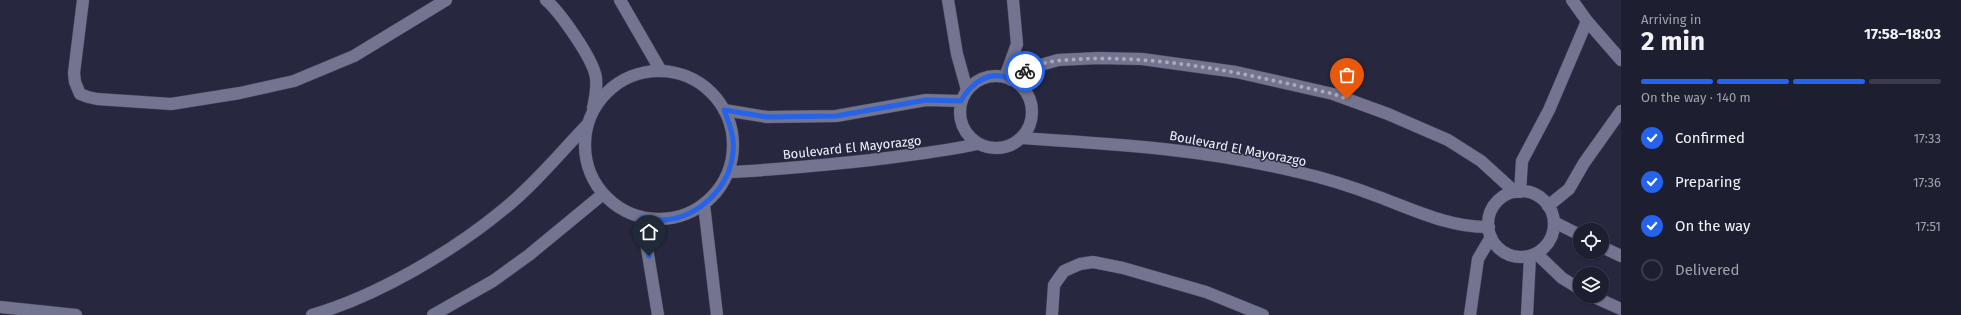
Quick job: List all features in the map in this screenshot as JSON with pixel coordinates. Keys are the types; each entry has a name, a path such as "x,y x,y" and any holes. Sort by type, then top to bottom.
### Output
{"street":[{"path":"83,0 74,73 75,82 80,94 88,98 97,99 171,104 240,93 294,81 354,56 446,0"},
{"path":"547,0 565,22 592,64 596,77 592,112 587,125 585,150 590,173 603,194 621,209 642,218 664,220 685,215 704,205 719,190 729,172 733,151 732,130 724,110 713,94 698,82 680,74 661,71 634,75 610,89 592,112"},
{"path":"620,0 661,71"},
{"path":"948,0 964,95 959,113 961,125 967,136 977,144 988,148 1000,149 1012,145 1022,138 1028,129 1032,118 1032,107 1028,96 1021,87 1008,78"},
{"path":"1008,78 1017,44 1013,0"},
{"path":"1572,0 1587,21 1621,60"},
{"path":"1518,192 1522,161 1549,110 1587,21"},
{"path":"724,110 767,117 836,116 926,100 964,95 976,82 987,77 1008,78 1030,68 1058,60 1098,58 1142,59 1183,64 1258,77 1334,94 1388,114 1448,140 1481,161 1518,192"},
{"path":"1548,206 1568,189 1621,111"},
{"path":"312,315 362,296 437,258 505,209 587,125"},
{"name":"Boulevard El Mayorazgo","path":"1022,138 1162,147 1230,157 1306,174 1364,191 1448,221 1490,232"},
{"name":"Boulevard El Mayorazgo","path":"729,172 780,170 863,161 943,151 977,144"},
{"path":"1518,192 1536,195 1548,206 1554,222 1552,235 1546,246 1533,255 1521,257 1504,252 1497,246 1490,232 1489,218 1493,208 1502,198 1518,192"},
{"path":"433,315 493,281 603,194"},
{"path":"704,205 717,315"},
{"path":"642,218 658,315"},
{"path":"1554,222 1573,232"},
{"path":"1470,315 1478,259 1490,232"},
{"path":"1609,250 1621,256"},
{"path":"1533,255 1573,285"},
{"path":"1527,315 1533,255"},
{"path":"1052,315 1054,285 1064,271 1080,264 1093,262 1123,268 1206,292 1263,315"},
{"path":"1608,303 1621,309"},
{"path":"0,307 76,315"}],"way so far":[{"path":"1025,71 1030,68 1058,60 1098,58 1142,59 1236,72 1334,94 1347,99"}],"route":[{"path":"649,256 642,218 664,220 685,215 704,205 719,190 729,172 733,151 732,130 724,110 767,117 836,116 926,100 961,101 967,90 976,82 987,77 994,76 1006,77 1011,80 1025,71"}]}
